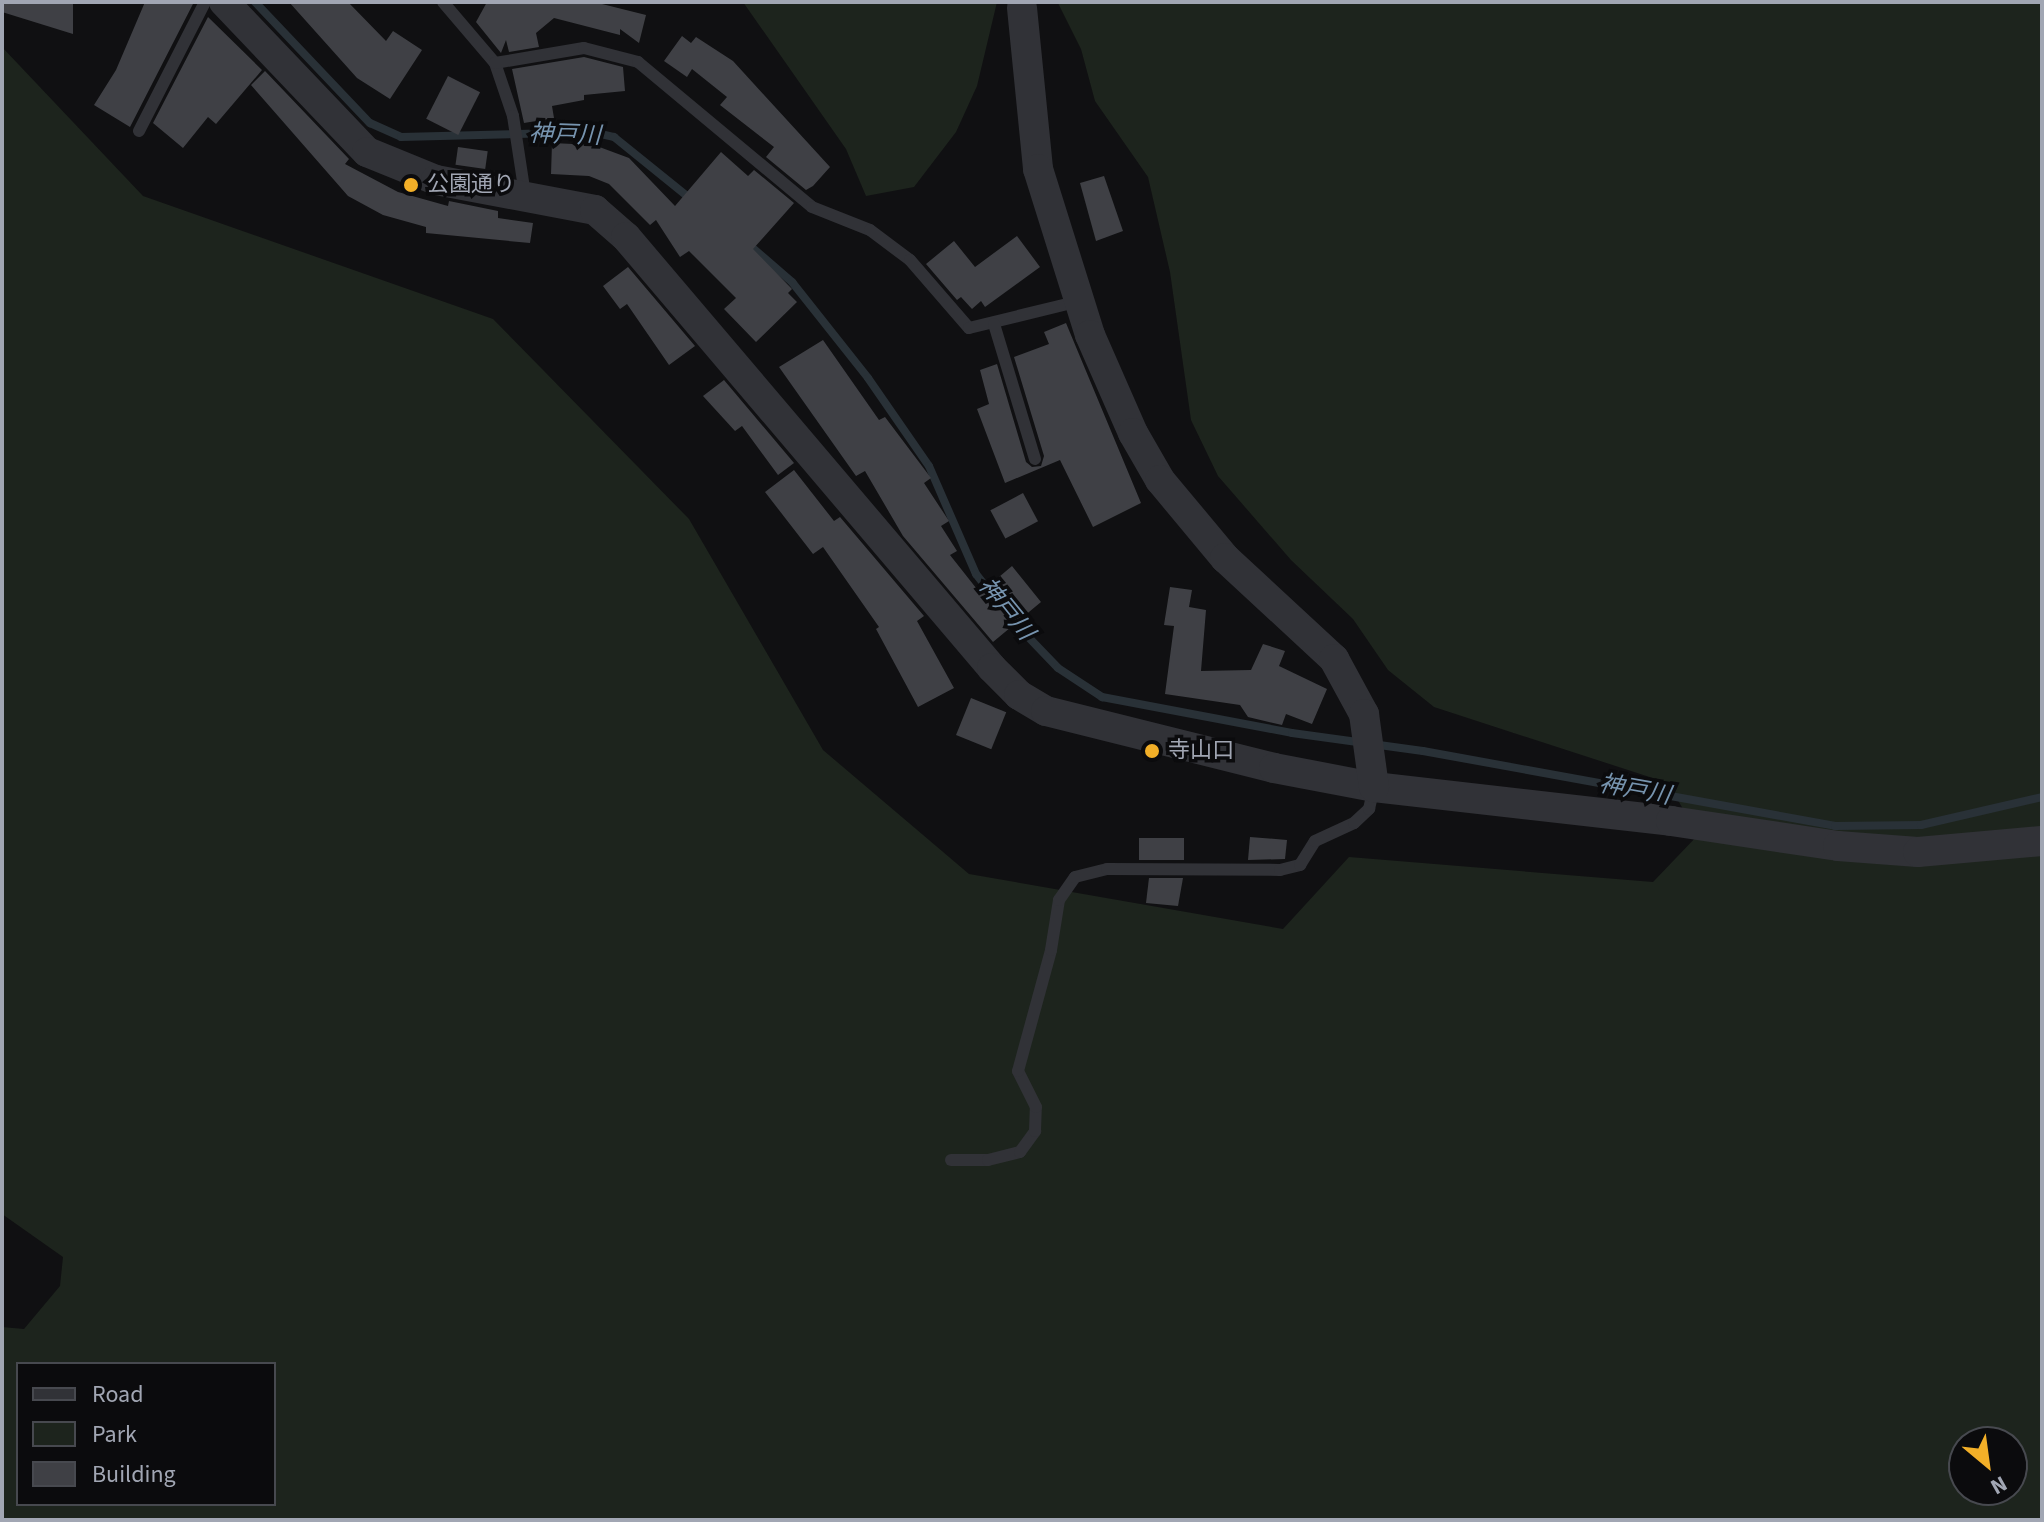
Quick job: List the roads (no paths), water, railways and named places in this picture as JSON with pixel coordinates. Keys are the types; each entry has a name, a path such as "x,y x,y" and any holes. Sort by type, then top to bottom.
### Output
{"street":[{"path":"224,2 367,152 436,180 525,194 595,210 626,237 1019,695 1046,711 1121,731 1374,787 1671,821 1838,846 1918,852 2042,841"},
{"path":"1022,8 1038,169 1080,301 1133,433 1160,480 1225,558 1334,659 1351,685 1364,714 1374,787"}],"lane":[{"path":"139,131 205,2"},
{"path":"443,2 495,63 513,116 525,194"},
{"path":"495,63 584,48 638,62 812,207 870,230 910,260 960,323 969,328 1080,301"},
{"path":"994,324 1035,459"},
{"path":"951,1160 988,1160 1020,1152 1035,1131 1036,1107 1018,1071 1051,950 1059,900 1075,877 1107,869 1280,870 1300,865 1315,841 1354,823 1369,809 1374,787"}],"waterway":[{"name":"神戸川","path":"255,2 370,123 401,137 592,132 614,137 692,200"},
{"name":"神戸川","path":"747,243 792,282 868,378 929,466 976,574 993,596"},
{"name":"神戸川","path":"1008,616 1058,668 1102,697 1292,733 1423,751 1835,826 1921,825 2042,797"}],"place":[{"name":"公園通り","path":"411,185"},
{"name":"寺山口","path":"1152,751"}]}
